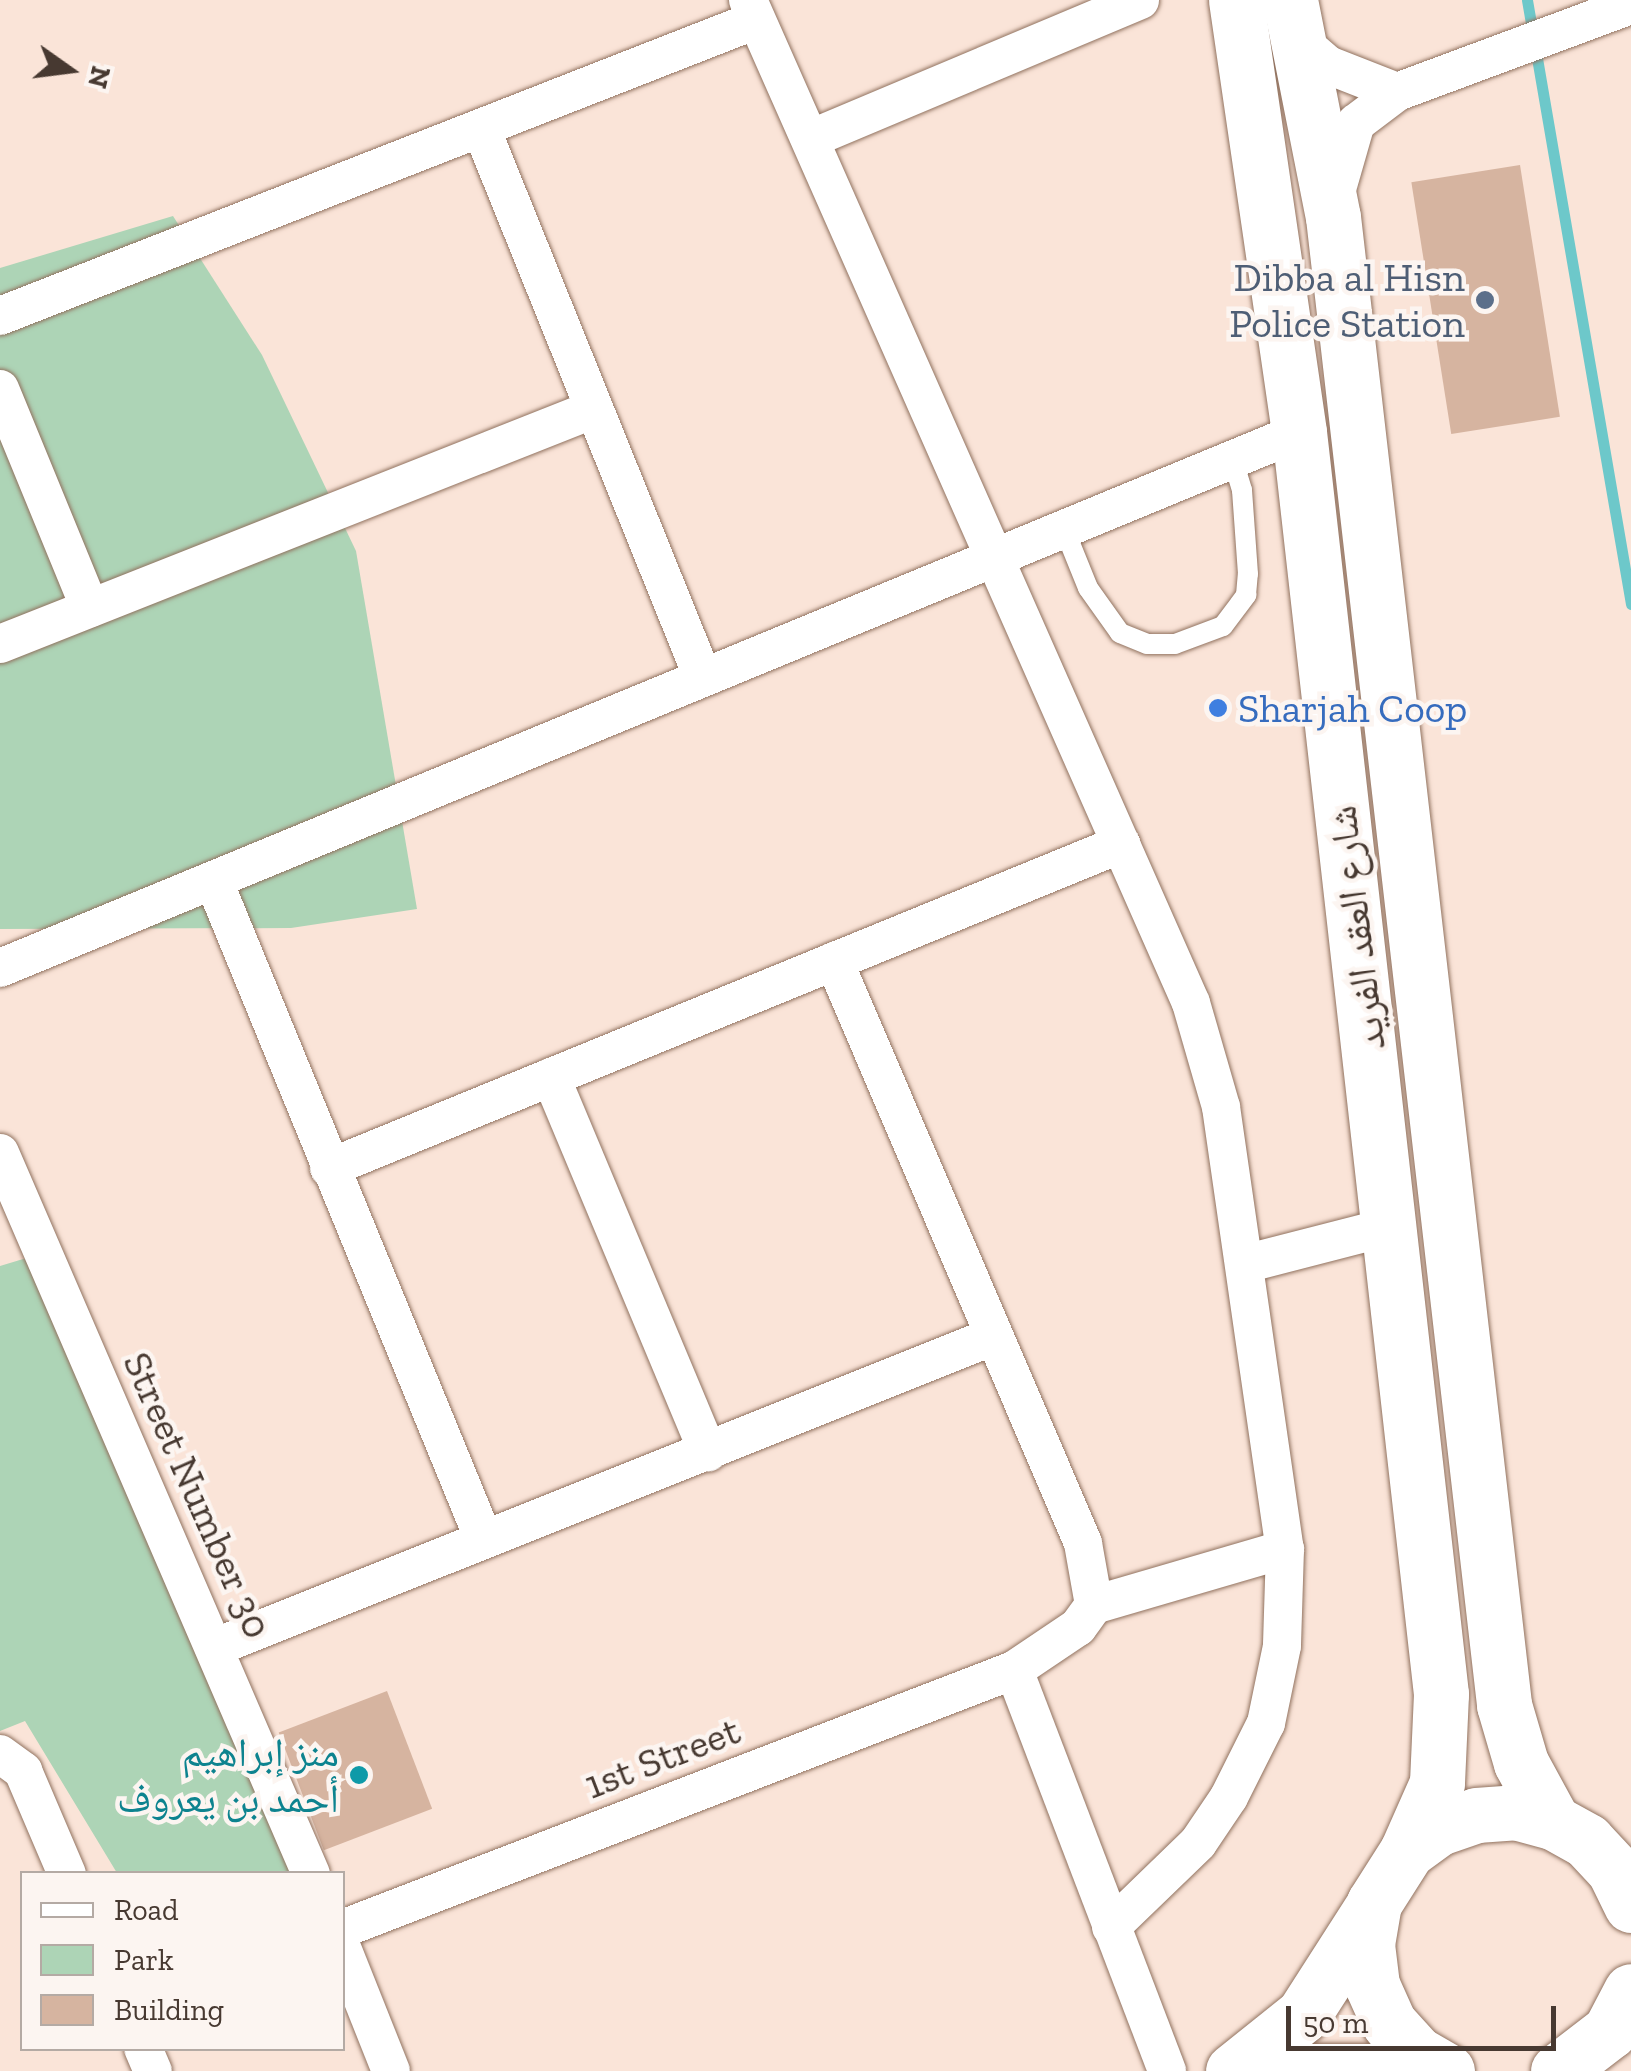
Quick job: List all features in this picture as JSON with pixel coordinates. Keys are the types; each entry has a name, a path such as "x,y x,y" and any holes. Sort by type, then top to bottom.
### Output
{"main road":[{"name":"شارع العقد الفريد","path":"1233,2071 1303,2015 1407,1851 1437,1783 1444,1747 1392,1226 1299,432 1236,0"},
{"name":"شارع العقد الفريد","path":"1291,5 1333,217 1504,1705 1522,1763 1590,1833 1631,1905"},
{"path":"1407,1851 1439,1828 1476,1815 1515,1812 1590,1833"},
{"path":"1374,1903 1367,1944 1372,1985 1398,2034 1446,2071"},
{"path":"1558,2071 1610,2030 1630,1998"},
{"path":"1270,2071 1423,2071"}],"street":[{"path":"810,139 1140,0"},
{"path":"1291,5 1305,45 1328,65 1397,92"},
{"path":"0,316 481,128 752,10 1204,1040 1248,1264 1285,1549 1278,1674 1254,1752 1198,1843 1111,1927"},
{"path":"1333,217 1338,171 1356,122 1397,92 1614,11"},
{"path":"481,128 703,678"},
{"path":"0,389 90,608"},
{"path":"0,644 594,410"},
{"path":"0,968 215,884 1299,432"},
{"path":"330,1168 1121,844"},
{"path":"215,884 484,1540"},
{"path":"834,961 1082,1543 1094,1605 1285,1549"},
{"path":"551,1077 708,1453"},
{"name":"Street Number 30","path":"0,1153 311,1871"},
{"path":"1248,1264 1392,1226"},
{"path":"216,1647 994,1336"},
{"name":"1st Street","path":"345,1928 1014,1670 1078,1627 1094,1605"},
{"path":"1014,1670 1167,2071"},
{"path":"0,1754 22,1770 66,1871"},
{"path":"345,1956 391,2071"}],"lane":[{"path":"1066,531 1088,588 1120,632 1147,644 1175,644 1223,626 1246,595 1248,574 1242,490 1232,458"}],"green space":[{"path":"173,216 262,355 356,551 417,909 291,928 0,929 0,268"},
{"path":"43,1253 309,1871 116,1871 25,1721 0,1731 0,1266"}],"building":[{"name":"Dibba al Hisn Police Station","path":"1520,165 1560,417 1451,434 1411,182"},
{"name":"منز إبراهيم أحمد بن يعروف","path":"387,1691 432,1809 324,1850 279,1733"}],"waterway":[{"path":"1527,0 1631,604"}],"place":[{"name":"Dibba al Hisn Police Station","path":"1485,300"},
{"name":"Sharjah Coop","path":"1218,708"},
{"name":"منز إبراهيم أحمد بن يعروف","path":"359,1775"}]}
